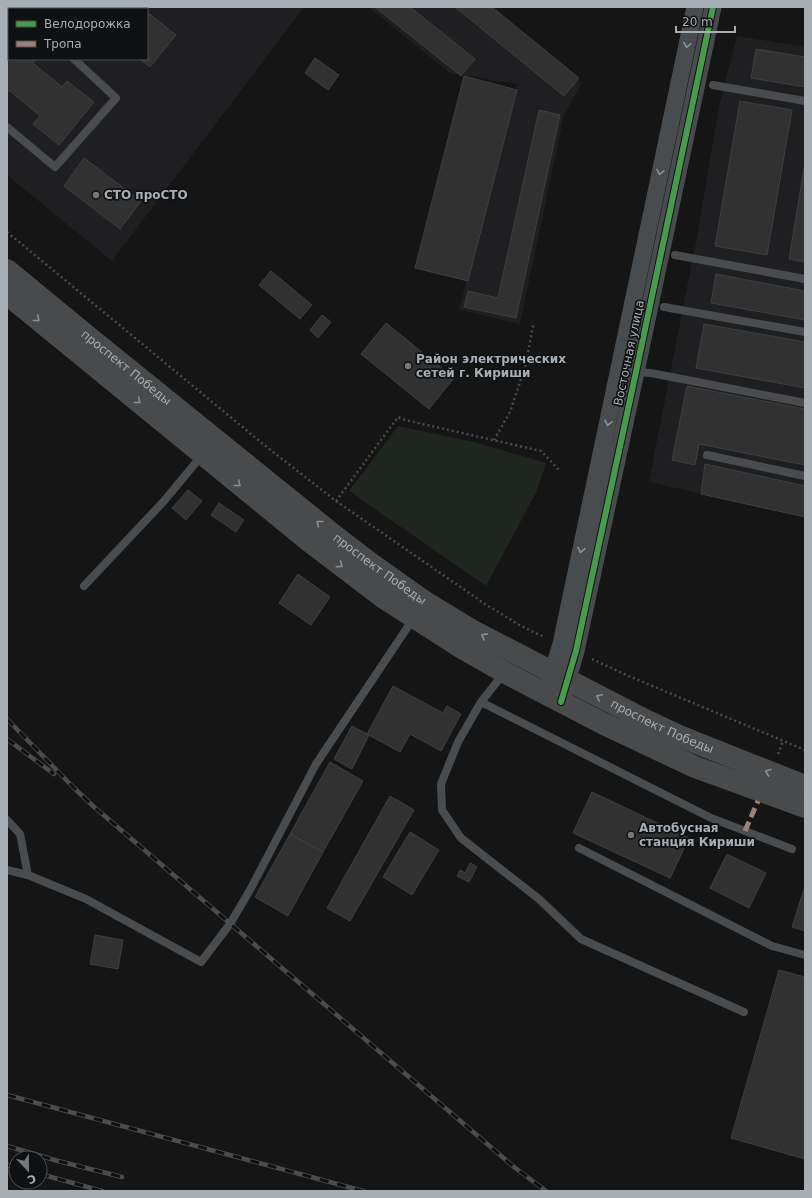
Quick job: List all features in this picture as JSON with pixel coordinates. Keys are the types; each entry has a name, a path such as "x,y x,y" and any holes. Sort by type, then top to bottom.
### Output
{"main road":[{"name":"проспект Победы","path":"7,270 338,563 384,598 420,609 472,630 645,720 679,736 805,786"},
{"name":"проспект Победы","path":"7,294 209,448"},
{"name":"проспект Победы","path":"420,609 462,648 504,672 604,724 695,767 805,807"}],"street":[{"name":"Восточная улица","path":"553,697 561,644 695,7"},
{"name":"Восточная улица","path":"553,697 567,680 576,651 713,7"}],"lane":[{"path":"7,127 55,166 116,98 75,60"},
{"path":"713,85 805,101"},
{"path":"676,255 805,279"},
{"path":"664,307 805,332"},
{"path":"636,372 651,373 805,403"},
{"path":"84,586 164,501 209,448"},
{"path":"707,455 805,476"},
{"path":"7,870 28,875 86,899 201,962 230,924 250,890 316,764 420,609"},
{"path":"504,672 481,702 458,742 441,784 442,810 461,838 539,899 581,939 744,1012"},
{"path":"481,702 711,818 792,849"},
{"path":"7,820 20,834 28,875"},
{"path":"579,848 772,946 805,955"}],"path":[{"path":"7,232 263,444 336,501 485,604 521,626 561,644"},
{"path":"494,440 510,412 526,364 533,325"},
{"path":"336,501 398,417 404,420 541,451 559,470"},
{"path":"576,651 624,674 805,750"}],"shaded area":[{"path":"7,7 304,7 112,261 7,175"},
{"path":"368,7 489,7 582,83 564,115 520,324 459,310 517,84 450,73"},
{"path":"737,36 805,47 805,517 649,482 697,236 720,102"},
{"path":"398,426 474,442 546,463 537,491 486,586 349,491"}],"building":[{"path":"141,7 142,8 112,8"},
{"path":"375,7 410,7 475,59 461,76"},
{"path":"455,7 492,7 579,78 564,96"},
{"path":"148,13 176,35 150,67 141,60 148,60"},
{"path":"7,18 8,60 35,60 33,63 62,87 67,81 94,102 59,145 33,124 40,116 9,90 7,93"},
{"path":"756,49 805,57 805,87 751,78"},
{"path":"315,58 339,75 328,90 305,73"},
{"path":"464,76 517,90 468,281 415,268"},
{"path":"740,101 792,110 767,255 715,246"},
{"path":"539,110 560,115 516,318 464,307 468,291 498,298"},
{"path":"84,158 141,201 120,229 64,186"},
{"path":"805,162 805,262 789,259"},
{"path":"271,271 312,305 300,319 259,285"},
{"path":"716,274 805,291 805,320 711,303"},
{"path":"322,315 331,322 318,338 310,330"},
{"path":"386,323 454,378 429,409 361,354"},
{"path":"704,324 805,342 805,388 696,368"},
{"path":"687,386 805,409 805,465 699,444 695,465 672,460"},
{"path":"705,464 805,486 805,517 701,494"},
{"path":"188,490 202,501 186,520 172,508"},
{"path":"219,503 244,520 236,532 211,515"},
{"path":"298,574 330,597 311,625 279,603"},
{"path":"393,686 443,713 447,706 461,714 441,751 410,734 400,752 367,734"},
{"path":"352,726 369,735 352,769 334,759"},
{"path":"330,762 363,781 323,852 290,834"},
{"name":"Автобусная станция Кириши","path":"592,792 689,838 670,878 573,833"},
{"path":"390,796 414,810 350,921 327,908"},
{"path":"410,832 439,850 412,895 383,877"},
{"path":"290,834 323,852 288,916 255,897"},
{"path":"727,854 766,873 749,908 710,888"},
{"path":"470,863 477,867 469,882 457,876 460,870 465,873"},
{"path":"805,889 805,931 792,927"},
{"path":"95,935 123,940 118,969 90,964"},
{"path":"779,970 805,977 805,1159 731,1138"}],"railway":[{"path":"7,719 93,806 514,1167 546,1191"},
{"path":"7,739 54,774"},
{"path":"7,1095 363,1191"},
{"path":"7,1146 58,1161 122,1177"},
{"path":"48,1176 102,1191"}],"marked path":[{"path":"745,831 758,801"}],"cycle path":[{"path":"561,702 576,651 713,7"}],"place":[{"name":"СТО проСТО","path":"96,195"},
{"name":"Район электрических сетей г. Кириши","path":"408,366"},
{"name":"Автобусная станция Кириши","path":"631,835"}]}
